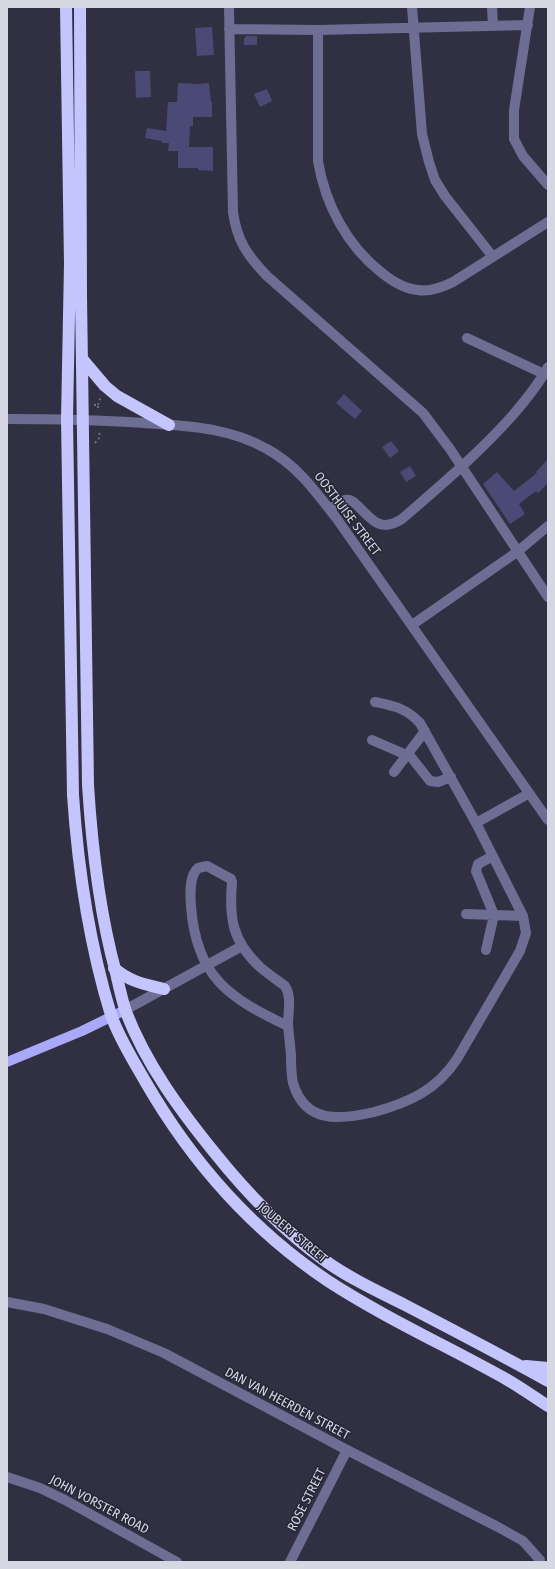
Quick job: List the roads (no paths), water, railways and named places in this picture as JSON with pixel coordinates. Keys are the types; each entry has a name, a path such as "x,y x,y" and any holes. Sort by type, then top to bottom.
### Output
{"highway":[{"name":"JOUBERT STREET","path":"66,7 70,264 67,419 72,668 71,753 75,832 81,879 90,926 112,1016 131,1057 154,1096 196,1158 234,1202 291,1255 351,1296 507,1380 548,1406"},
{"name":"JOUBERT STREET","path":"80,7 81,288 87,633 87,736 91,837 105,932 126,1010 133,1028 148,1056 177,1105 238,1181 282,1225 323,1260 343,1272 548,1381"},
{"path":"83,360 105,386 117,396 169,425"},
{"path":"114,968 122,975 133,981 164,989"},
{"path":"521,1366 548,1368"}],"main road":[{"path":"7,1062 82,1031 126,1010"}],"street":[{"path":"229,7 233,212 237,233 248,255 267,276 423,413 434,427 548,597"},
{"path":"412,7 422,134 429,162 435,180 444,196 493,257"},
{"path":"492,7 493,26"},
{"path":"530,7 514,110 514,139 523,156 548,185"},
{"path":"229,29 318,30 528,25"},
{"path":"318,30 318,161 322,180 342,229 363,256 390,280 417,290 442,287 548,222"},
{"path":"330,509 342,501 351,500 381,525 391,525 402,519 461,467 499,430 522,405 546,370 467,338"},
{"name":"OOSTHUISE STREET","path":"7,420 67,419 204,428 234,434 268,449 301,474 330,509 528,794 548,820"},
{"path":"412,625 517,552 548,526"},
{"path":"288,1026 250,1007 233,996 217,980 200,952 194,932 191,902 193,873 200,867 207,866 231,879 231,914 235,930 242,946 260,967 282,983 288,990 288,1026 293,1082 302,1100 316,1113 323,1116 345,1118 385,1108 416,1096 432,1087 443,1078 450,1070 520,951 526,934 523,916 493,856 420,723 409,712 402,708 375,702"},
{"path":"394,772 425,731"},
{"path":"372,740 411,757 430,781 438,782 450,777"},
{"path":"476,823 528,794"},
{"path":"486,950 494,915 476,871 478,864 493,856"},
{"path":"466,914 523,916"},
{"path":"126,1010 242,946"},
{"name":"DAN VAN HEERDEN STREET","path":"7,1302 44,1310 107,1329 164,1353 347,1450 512,1534 531,1549 540,1560"},
{"name":"ROSE STREET","path":"290,1562 347,1450"},
{"name":"JOHN VORSTER ROAD","path":"7,1477 40,1488 65,1500 177,1562"}]}
